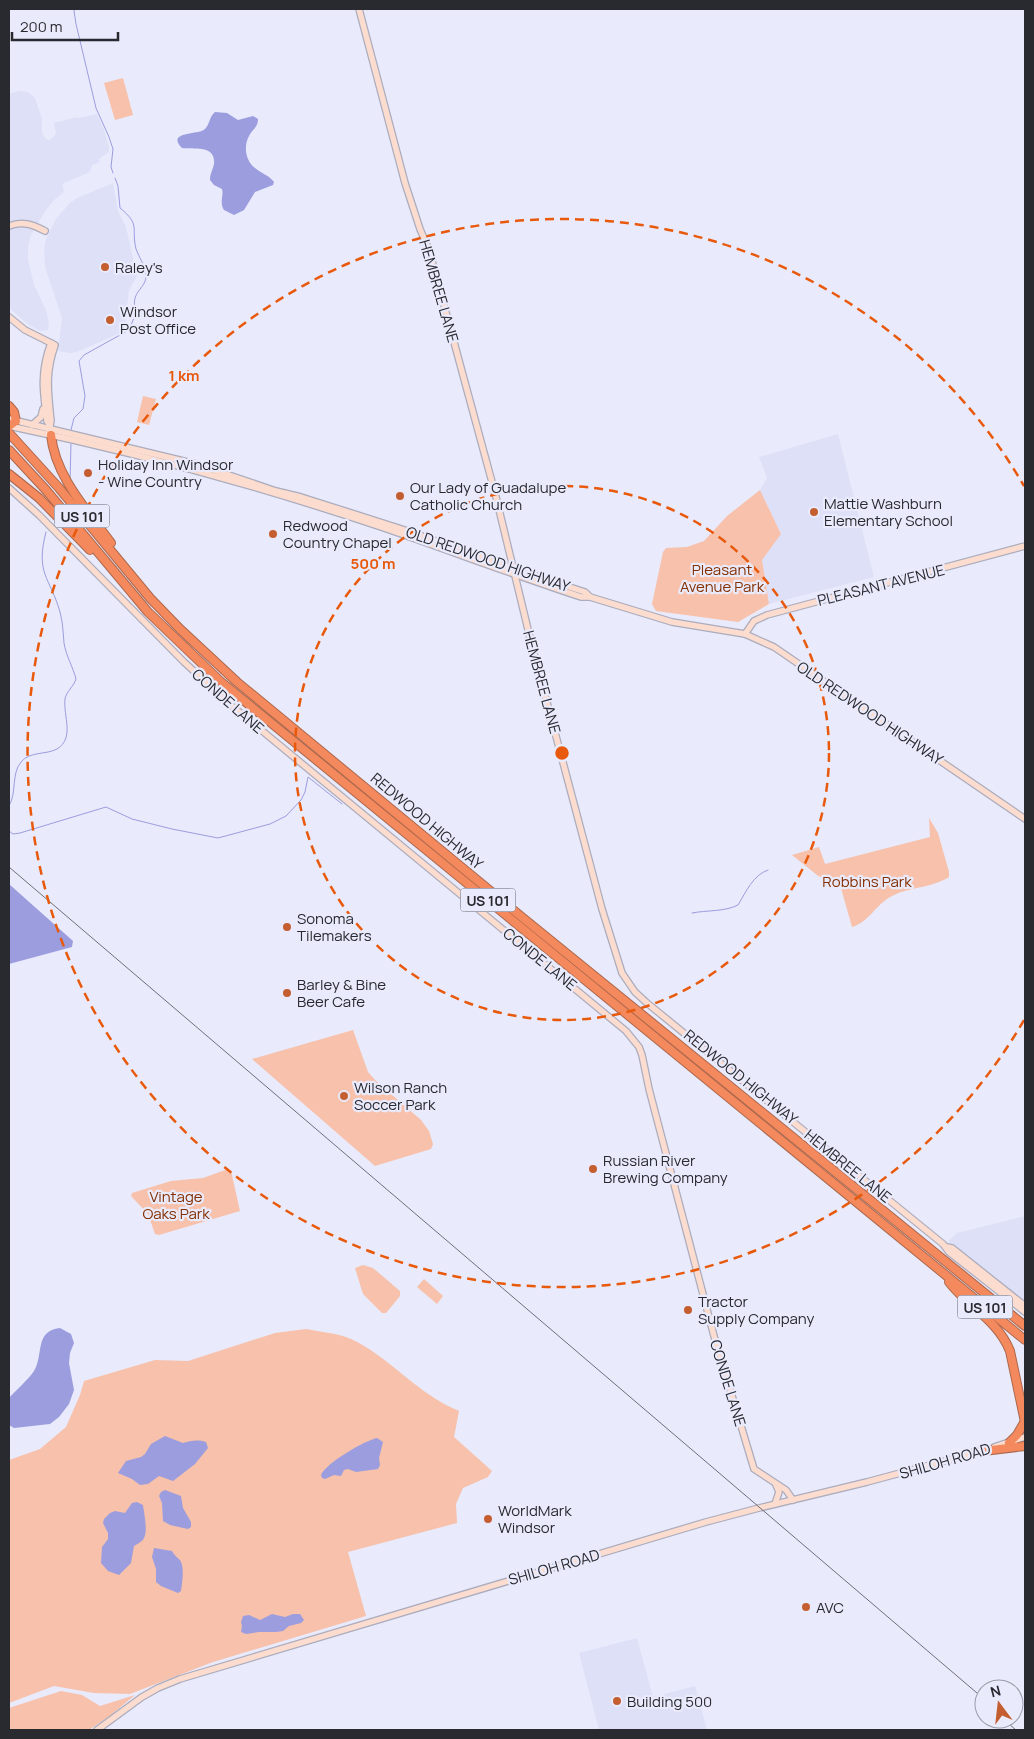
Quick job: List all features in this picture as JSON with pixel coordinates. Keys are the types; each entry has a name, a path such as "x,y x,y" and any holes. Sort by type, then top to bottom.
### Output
{"highway":[{"path":"9,406 14,412 9,426"},
{"path":"50,430 57,463 68,482 143,590"},
{"name":"REDWOOD HIGHWAY","path":"9,433 59,488 143,590 180,629 237,682 539,931 1024,1325"},
{"name":"REDWOOD HIGHWAY","path":"9,450 46,490 136,598 227,688 1025,1340"},
{"path":"9,474 39,498 64,522 136,598"},
{"path":"945,1273 950,1284 995,1325 1010,1351 1025,1422 1018,1435 1009,1442"},
{"path":"975,1452 1025,1446"}],"street":[{"name":"HEMBREE LANE","path":"358,9 405,183 429,250 602,909 622,973 635,992 647,1003 947,1247 952,1248 1025,1306"},
{"path":"9,226 22,222 45,230"},
{"path":"9,317 25,330 53,344"},
{"path":"50,430 46,421 42,374 46,356 53,344"},
{"path":"50,430 52,421 47,376 53,344"},
{"path":"32,425 41,417 44,400"},
{"name":"OLD REDWOOD HIGHWAY","path":"12,420 247,486 380,527 514,572 585,592 590,597 672,622 745,634 774,647 1025,819"},
{"name":"OLD REDWOOD HIGHWAY","path":"9,426 50,430 196,464 276,491 301,497 424,536 504,566 514,572"},
{"name":"CONDE LANE","path":"9,488 39,515 184,662 232,706 542,960 634,1040 642,1055 649,1089 714,1336 754,1469 786,1490 793,1500"},
{"name":"PLEASANT AVENUE","path":"745,634 754,621 767,615 1025,546"},
{"path":"504,566 508,548"},
{"name":"HEMBREE LANE","path":"947,1247 949,1252 1025,1312"},
{"name":"SHILOH ROAD","path":"97,1730 142,1697 175,1681 706,1522 868,1482 1025,1437"},
{"path":"775,1484 780,1492 775,1504"}],"shaded area":[{"path":"19,91 28,92 35,98 42,119 42,132 48,140 56,134 54,123 97,114 109,147 109,152 99,159 100,162 92,165 90,172 62,184 64,192 45,211 31,235 28,247 28,260 34,285 46,310 49,323 48,330 40,331 29,325 9,308 9,94"},
{"path":"113,183 118,211 126,227 137,276 129,290 124,329 118,334 77,352 58,351 62,318 45,267 44,249 46,239 56,219 70,203 77,198"},
{"name":"Mattie Washburn Elementary School","path":"838,434 874,577 769,604 762,560 781,534 760,490 767,478 759,457"},
{"path":"1025,1216 1025,1302 949,1244 949,1240 957,1233"},
{"path":"637,1638 653,1697 695,1686 707,1730 599,1730 579,1653"}],"green space":[{"path":"123,78 133,115 115,120 104,83"},
{"path":"143,396 156,399 149,425 137,422"},
{"name":"Pleasant Avenue Park","path":"760,490 781,534 762,560 769,604 738,622 656,611 652,604 663,552 666,548 687,547 704,541 727,516"},
{"name":"Robbins Park","path":"929,818 938,833 949,877 886,899 863,921 852,927 841,888 817,875 792,855 819,847 825,864 930,837"},
{"name":"Wilson Ranch Soccer Park","path":"353,1030 368,1072 421,1120 429,1131 433,1144 431,1149 375,1166 252,1059"},
{"name":"Vintage Oaks Park","path":"228,1169 231,1171 240,1211 159,1235 155,1234 148,1214 131,1196 132,1193 171,1181 203,1178"},
{"path":"363,1265 373,1268 400,1291 400,1296 386,1313 382,1313 363,1294 355,1268"},
{"path":"424,1279 443,1296 437,1304 417,1287"},
{"path":"306,1329 340,1335 351,1339 378,1355 430,1395 459,1411 454,1437 492,1471 488,1477 463,1488 456,1504 457,1523 348,1552 366,1616 213,1662 130,1694 94,1693 54,1686 9,1703 9,1460 40,1449 66,1427 84,1381 155,1360 188,1361 275,1333"},
{"path":"61,1691 82,1695 100,1706 135,1695 110,1716 89,1730 9,1730 9,1708"}],"water":[{"path":"215,112 227,113 238,120 253,116 258,119 247,140 246,154 252,165 274,182 273,185 255,192 244,210 234,215 224,210 222,189 214,185 210,180 214,164 214,158 211,153 203,149 182,148 178,143 180,136 205,129"},
{"path":"9,884 73,941 72,947 9,964"},
{"path":"60,1328 71,1334 74,1343 69,1363 74,1390 69,1404 59,1417 50,1424 14,1428 9,1425 9,1398 34,1371 46,1334"},
{"path":"165,1436 183,1443 197,1440 206,1442 208,1448 195,1464 173,1481 159,1476 148,1484 140,1485 118,1473 126,1461 141,1457 151,1444"},
{"path":"377,1438 383,1442 378,1469 356,1472 348,1469 344,1470 341,1476 334,1475 325,1479 322,1478 321,1475 324,1470 337,1459"},
{"path":"165,1490 181,1496 183,1508 191,1522 191,1527 188,1529 170,1525 163,1521 162,1503 159,1496"},
{"path":"137,1502 143,1505 146,1531 142,1541 134,1546 131,1563 119,1575 108,1571 101,1563 102,1547 108,1539 108,1533 103,1523 110,1513 115,1511 125,1513 132,1503"},
{"path":"154,1548 172,1551 182,1563 181,1591 178,1593 156,1582 156,1569 152,1557"},
{"path":"272,1614 285,1617 300,1614 304,1620 301,1623 289,1626 283,1631 246,1634 241,1632 243,1616 249,1615 260,1620"}],"waterway":[{"path":"75,9 76,24 96,108 113,149 111,167 113,173"},
{"path":"71,430 74,418 83,409 85,396 79,361 84,355 129,330 136,313 134,305 136,295 146,279 146,274 136,249 133,223 120,208 118,186 115,178"},
{"path":"70,481 71,444"},
{"path":"9,806 13,795 16,772 21,762 29,756 57,749 66,739 65,699 76,679 65,648 60,612 43,567 42,557 46,532"},
{"path":"9,831 13,834 20,833 106,807 132,819 218,838 270,824 286,816 301,800 308,777 342,804"},
{"path":"692,913 721,910 738,905 754,880 768,870"}],"railway":[{"path":"9,867 974,1690"}],"place":[{"name":"Raley's","path":"105,267"},
{"name":"Windsor Post Office","path":"110,320"},
{"name":"Holiday Inn Windsor - Wine Country","path":"88,473"},
{"name":"Our Lady of Guadalupe Catholic Church","path":"400,496"},
{"name":"Mattie Washburn Elementary School","path":"814,512"},
{"name":"Redwood Country Chapel","path":"273,534"},
{"name":"Sonoma Tilemakers","path":"287,927"},
{"name":"Barley & Bine Beer Cafe","path":"287,993"},
{"name":"Wilson Ranch Soccer Park","path":"344,1096"},
{"name":"Russian River Brewing Company","path":"593,1169"},
{"name":"Tractor Supply Company","path":"688,1310"},
{"name":"WorldMark Windsor","path":"488,1519"},
{"name":"AVC","path":"806,1607"},
{"name":"Building 500","path":"617,1701"}]}
